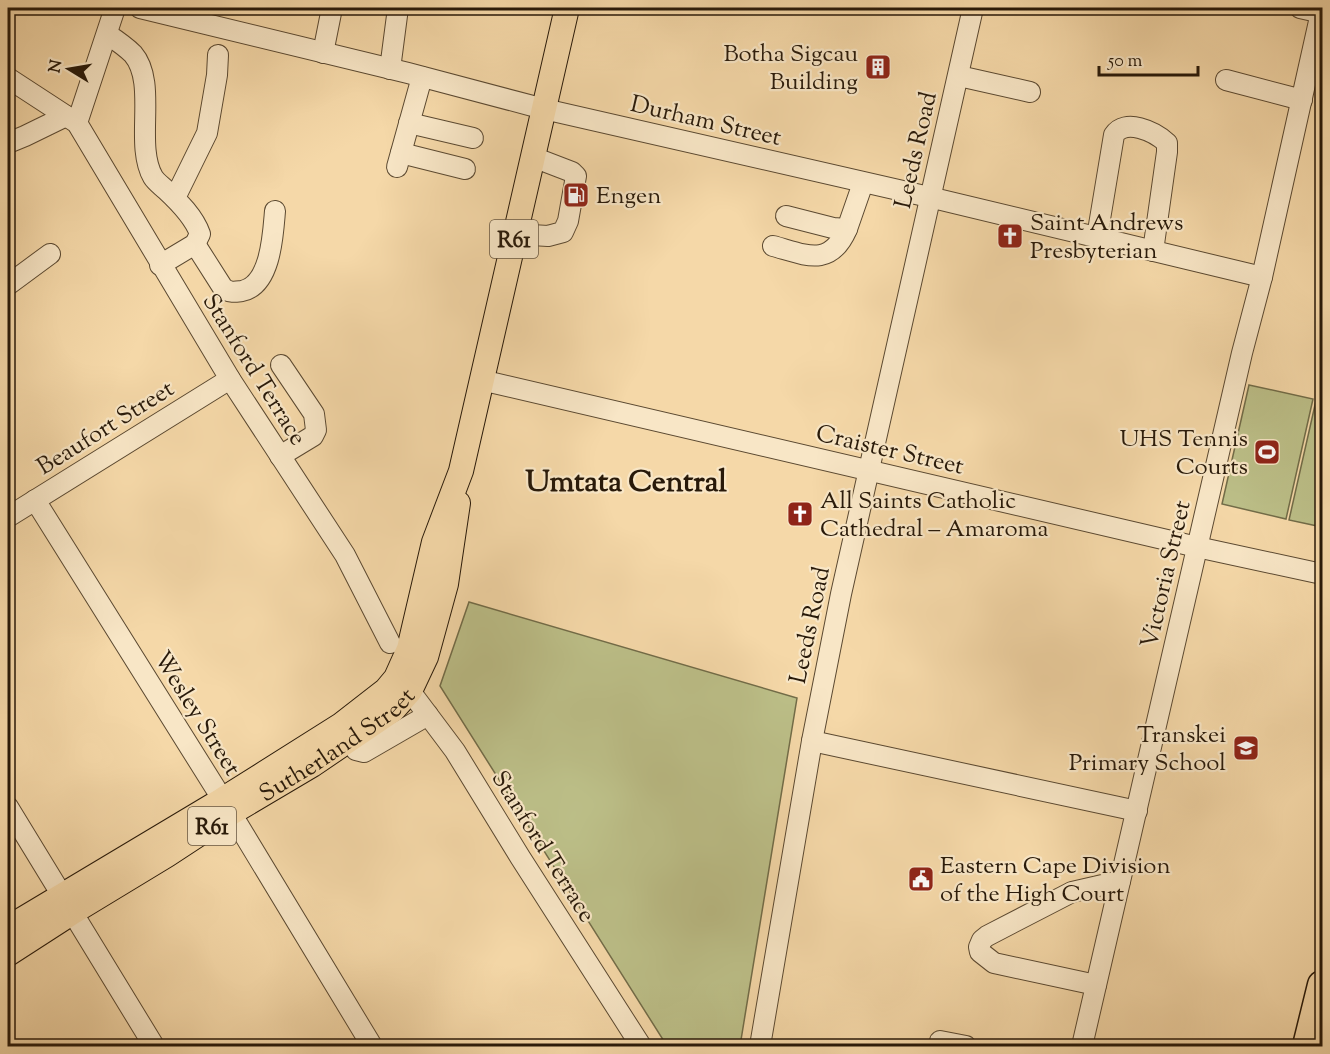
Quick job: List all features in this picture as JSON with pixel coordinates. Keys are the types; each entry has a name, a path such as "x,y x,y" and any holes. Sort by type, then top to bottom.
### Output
{"highway":[{"path":"1307,1047 1323,985"}],"main road":[{"name":"Sutherland Street","path":"227,807 312,765 393,710 403,685 434,542 460,471 567,8"},
{"name":"Sutherland Street","path":"8,928 68,903 227,807 378,696 403,685"},
{"name":"Sutherland Street","path":"8,954 68,903"}],"street":[{"path":"8,143 71,120 107,34 115,8"},
{"name":"Durham Street","path":"140,8 544,109 929,197 1262,277"},
{"path":"323,52 333,8"},
{"path":"390,69 398,8"},
{"name":"Leeds Road","path":"760,1047 812,741 869,470 929,197 959,76 972,8"},
{"path":"1300,8 1322,11"},
{"name":"Victoria Street","path":"1082,1047 1322,11"},
{"path":"107,34 134,56 141,71 144,94 145,149 154,177 175,198 197,226 200,234 195,244 160,265"},
{"path":"175,198 207,133 218,55"},
{"path":"959,76 1030,92"},
{"path":"422,77 399,160 465,169"},
{"path":"8,78 71,120"},
{"path":"1226,80 1302,100"},
{"name":"Stanford Terrace","path":"71,120 230,379 345,555 390,643"},
{"path":"409,123 473,138"},
{"path":"1097,237 1114,135 1124,126 1149,131 1160,136 1167,143 1153,251"},
{"path":"515,234 556,235 563,232 568,222 576,176 572,172 533,158"},
{"path":"772,246 821,256 841,244 863,183"},
{"path":"195,244 228,292 248,290 258,279 267,262 272,245 275,211"},
{"path":"786,216 833,228 847,229"},
{"path":"8,285 50,254"},
{"path":"280,456 313,436 316,423 314,414 281,365"},
{"name":"Beaufort Street","path":"8,517 230,379"},
{"name":"Craister Street","path":"481,380 1197,547 1323,574"},
{"name":"Wesley Street","path":"35,500 227,807 372,1047"},
{"name":"Stanford Terrace","path":"403,685 455,751 641,1047"},
{"path":"350,739 357,750 364,752 428,715"},
{"path":"812,741 1137,811"},
{"path":"8,807 154,1047"},
{"path":"1096,985 993,963 986,959 979,947 987,936 1072,892 1120,881"},
{"path":"940,1041 966,1047"}],"green space":[{"path":"1322,374 1322,527 1289,520"},
{"name":"UHS Tennis Courts","path":"1249,385 1313,399 1286,519 1222,504"},
{"path":"469,602 797,698 740,1046 667,1046 440,686"}],"place":[{"name":"Botha Sigcau Building","path":"878,67"},
{"name":"Engen","path":"576,195"},
{"name":"Saint Andrews Presbyterian","path":"1010,236"},
{"name":"UHS Tennis Courts","path":"1267,452"},
{"name":"All Saints Catholic Cathedral – Amaroma","path":"800,514"},
{"name":"Transkei Primary School","path":"1246,748"},
{"name":"Eastern Cape Division of the High Court","path":"921,879"}],"district":[{"name":"Umtata Central","path":"626,481"}]}
